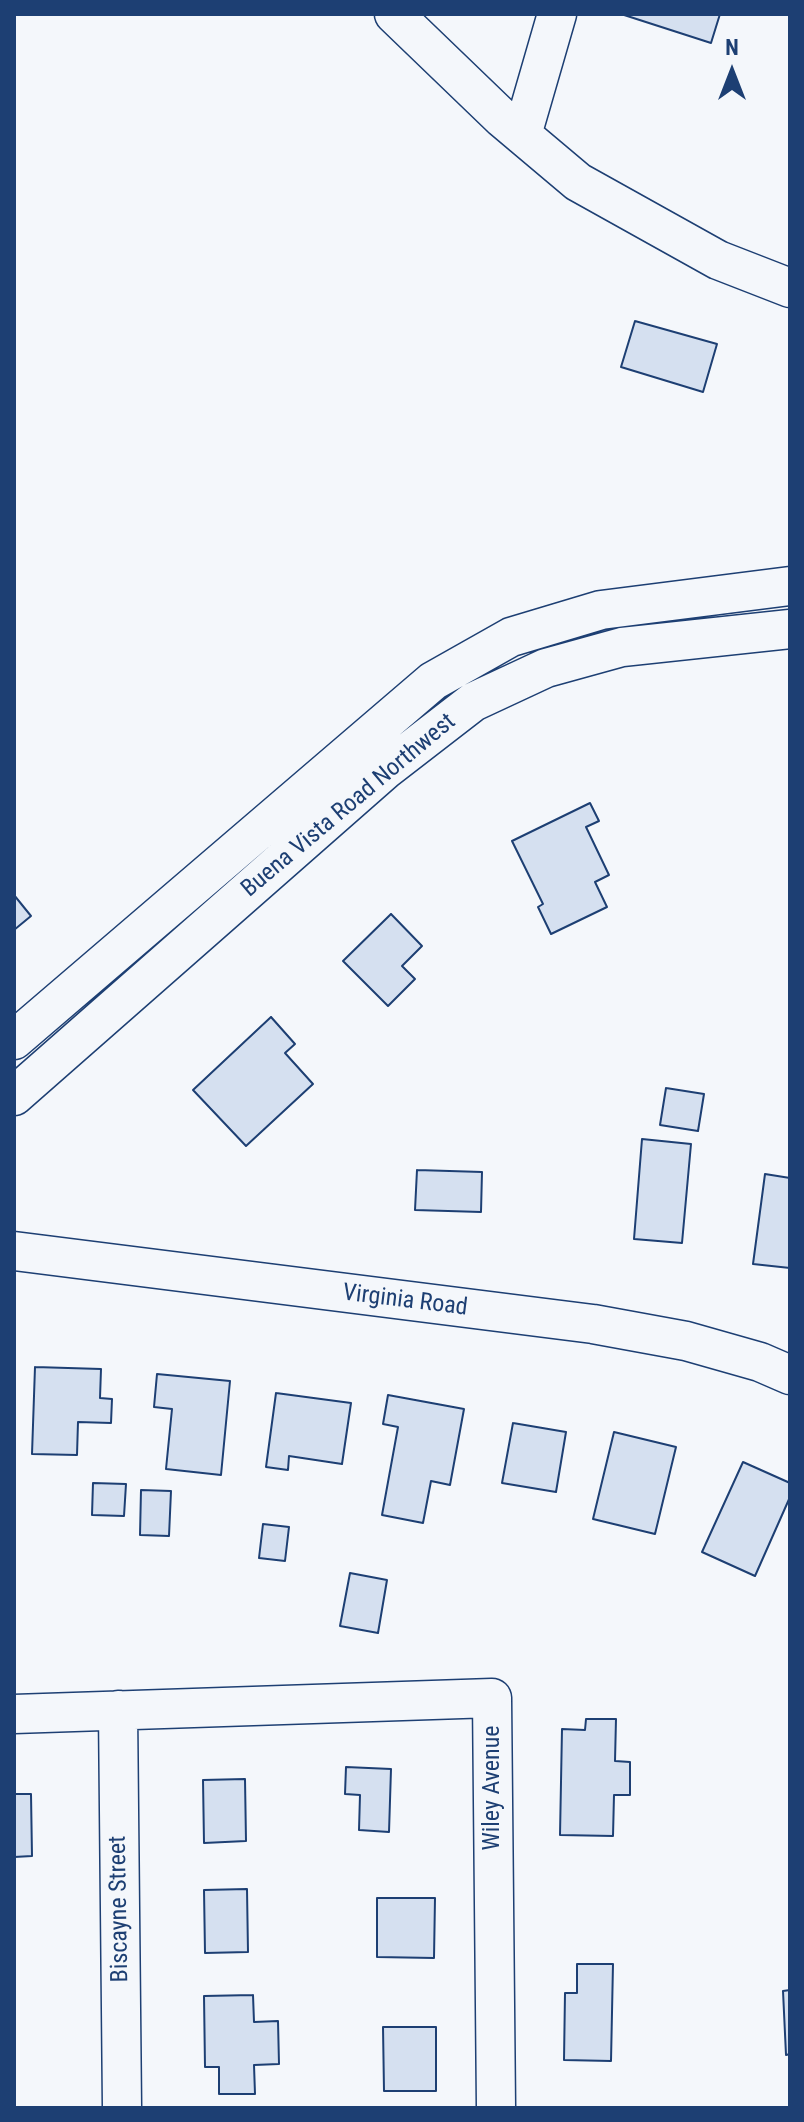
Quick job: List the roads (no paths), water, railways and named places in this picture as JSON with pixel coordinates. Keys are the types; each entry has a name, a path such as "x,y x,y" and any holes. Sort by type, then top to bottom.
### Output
{"street":[{"path":"394,14 522,135 578,182 718,260 790,288"},
{"path":"522,135 557,14"},
{"name":"Buena Vista Road Northwest","path":"14,1040 433,681 511,637 601,610 790,586"},
{"name":"Buena Vista Road Northwest","path":"14,1096 385,770 473,702 546,668 622,647 790,629"},
{"name":"Virginia Road","path":"14,1251 593,1324 686,1341 760,1362 790,1375"},
{"name":"Wiley Avenue","path":"118,1710 492,1698 496,2108"},
{"path":"14,1714 118,1710"},
{"name":"Biscayne Street","path":"118,1710 122,2108"}]}
